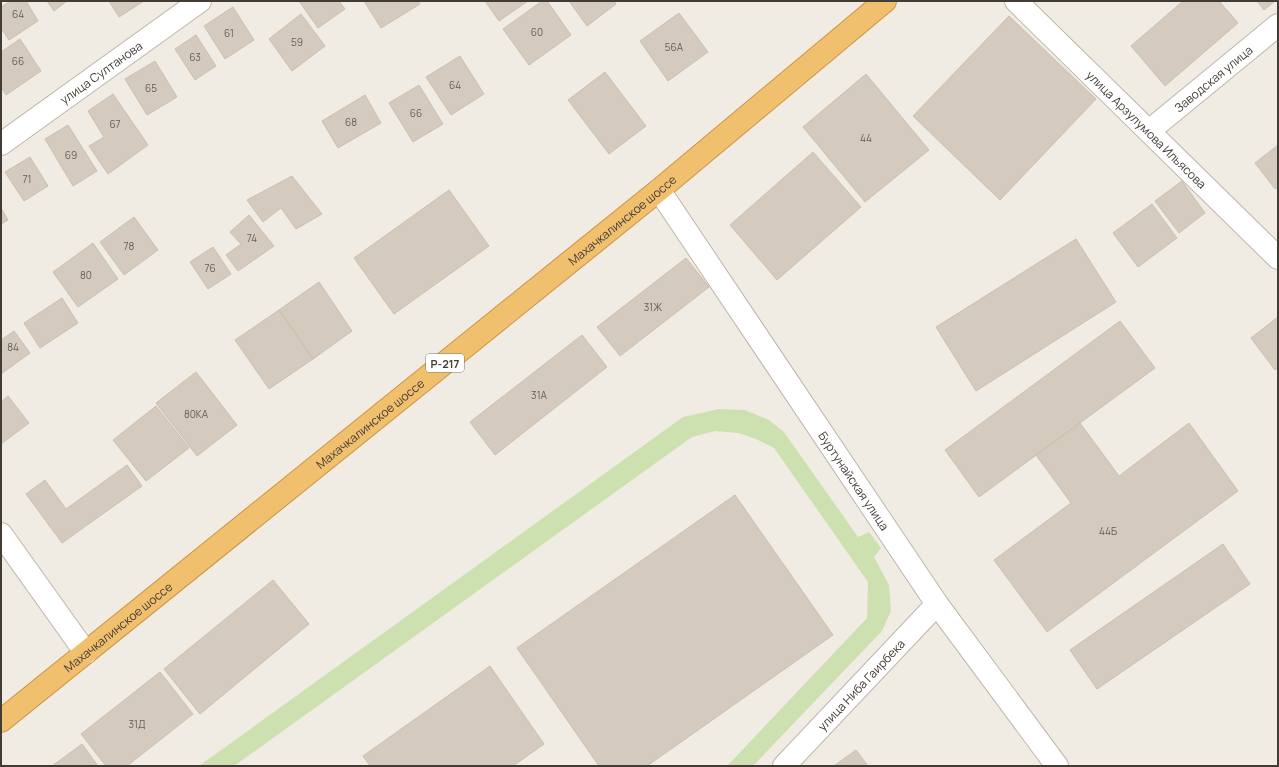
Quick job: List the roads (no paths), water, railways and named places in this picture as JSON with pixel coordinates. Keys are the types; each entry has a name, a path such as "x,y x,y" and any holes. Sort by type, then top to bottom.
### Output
{"highway":[{"name":"Махачкалинское шоссе","path":"1,721 659,190 885,1"}],"street":[{"name":"улица Султанова","path":"1,144 200,1"},
{"name":"улица Арзулумова Ильясова","path":"1016,1 1278,258"},
{"name":"Заводская улица","path":"1149,131 1278,26"},
{"name":"Буртунайская улица","path":"659,190 937,604 1056,766"},
{"path":"1,534 86,653"},
{"name":"улица Ниба Гаирбека","path":"784,766 937,604"}]}
